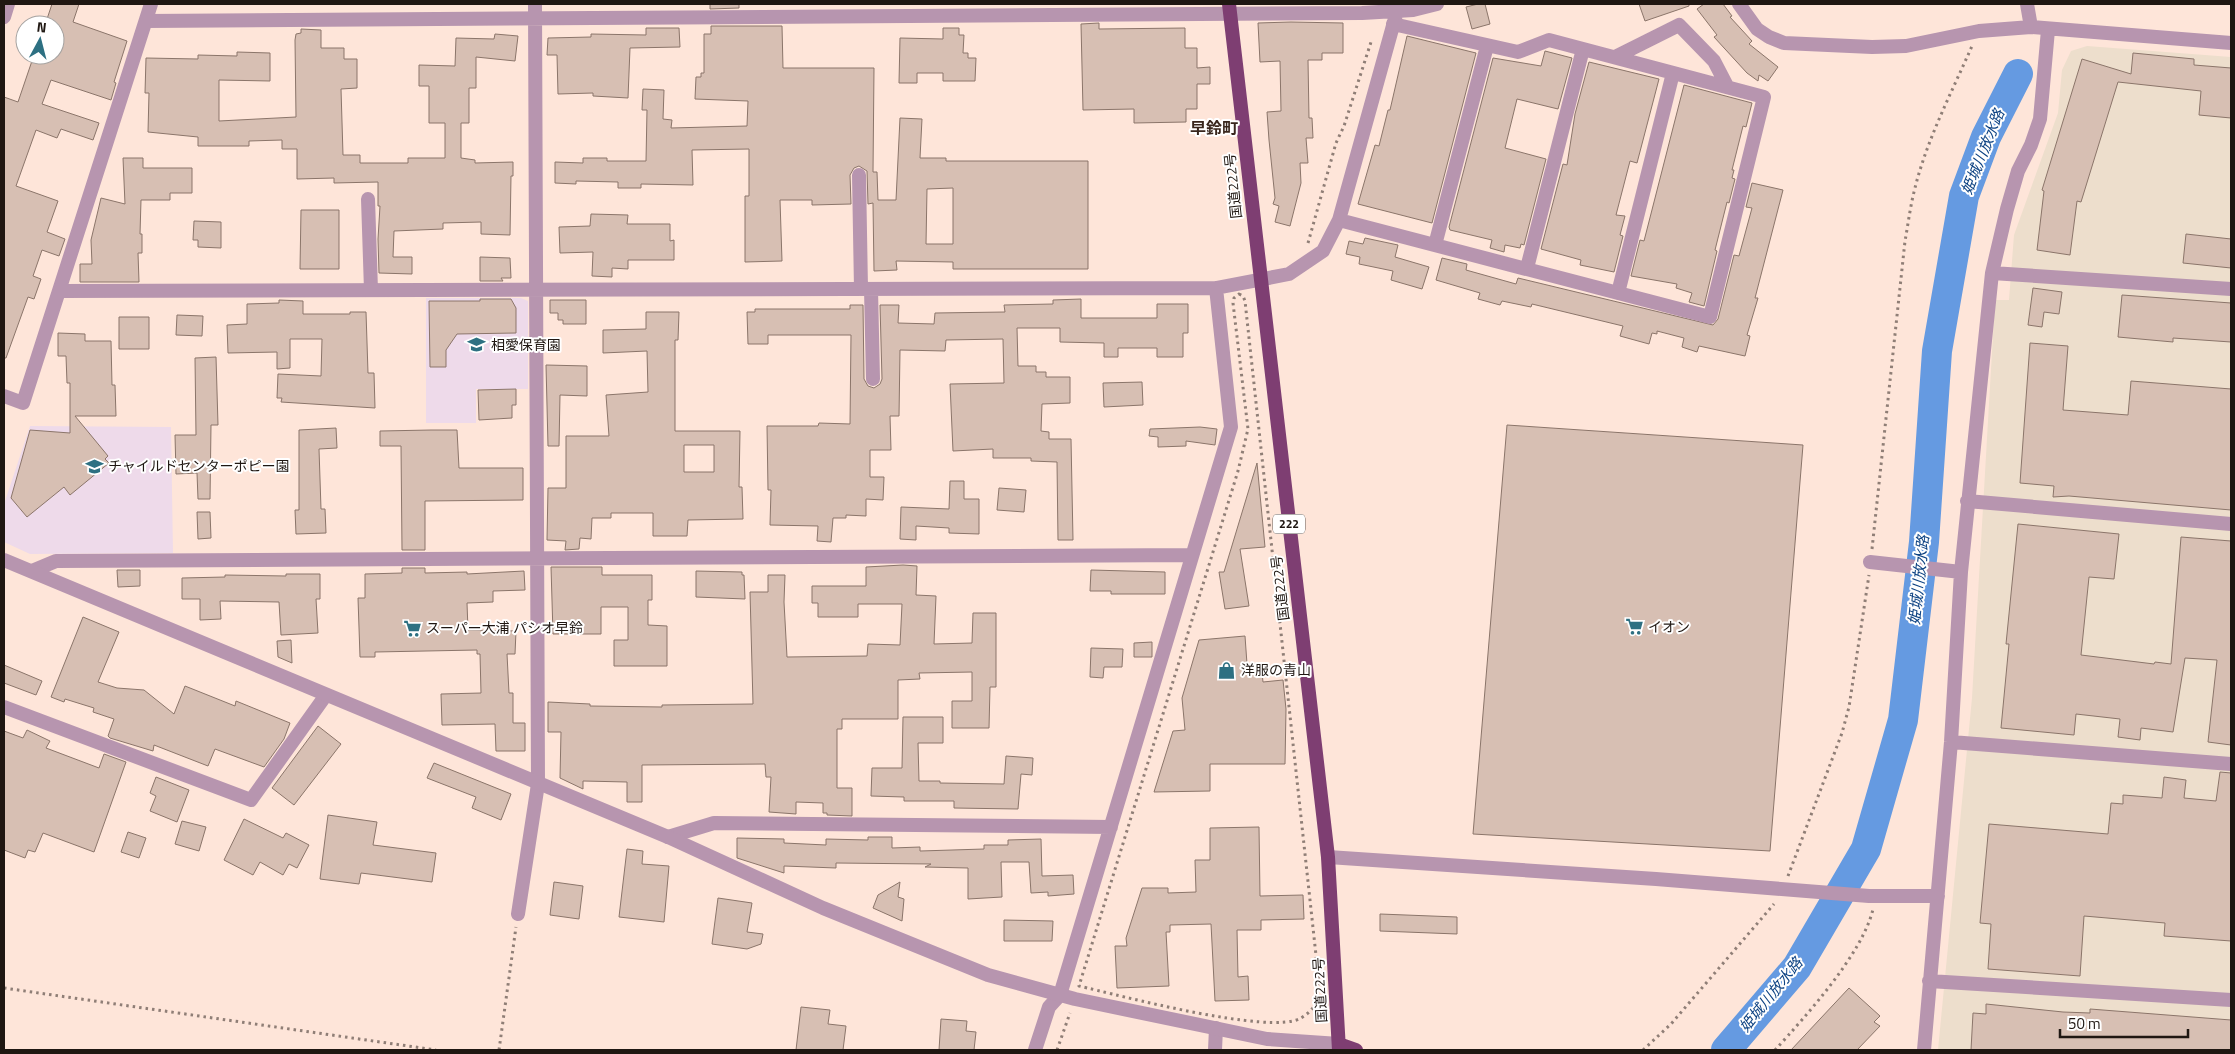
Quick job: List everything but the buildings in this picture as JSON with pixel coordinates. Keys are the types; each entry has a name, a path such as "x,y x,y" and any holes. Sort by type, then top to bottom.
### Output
{"highway":[{"name":"国道222号","path":"1230,9 1328,857 1339,1047"},
{"path":"1339,1047 1356,1050"}],"street":[{"path":"4,17 8,4"},
{"path":"4,396 23,403 151,4"},
{"path":"146,21 536,10 1398,7 1413,10 1437,4"},
{"path":"1739,4 1757,29 1769,37 1784,43 1872,47 1906,46 1979,31 2031,27 2048,30 2231,43"},
{"path":"2028,4 2031,27"},
{"path":"60,291 1216,288 1289,274 1323,251 1340,220 1398,7"},
{"path":"518,914 538,784 536,10"},
{"path":"1340,220 1710,317 1764,97 1549,40 1518,52 1393,24"},
{"path":"1615,57 1679,26 1714,61 1727,86"},
{"path":"1924,1050 1951,742 1960,572 1992,273 2015,180 2031,145 2040,119 2048,30"},
{"path":"1435,245 1487,46"},
{"path":"1527,268 1583,49"},
{"path":"1618,293 1674,73"},
{"path":"860,175 873,379"},
{"path":"368,199 370,290"},
{"path":"1992,273 2231,288"},
{"path":"1035,1050 1049,1007 1060,995 1231,427 1216,288"},
{"path":"1967,501 2231,524"},
{"path":"32,571 56,561 1192,555"},
{"path":"4,560 668,837 823,908 988,974 1060,995 1267,1039 1339,1047"},
{"path":"1870,562 1960,572"},
{"path":"4,707 251,800 326,695"},
{"path":"1951,742 2231,764"},
{"path":"668,837 714,823 1111,827"},
{"path":"1328,857 1646,878 1872,896 1938,896"},
{"path":"1929,981 2231,1000"},
{"path":"1215,1050 1216,1028"}],"path":[{"path":"1643,1050 1671,1024 1789,890 1842,733 1849,707 1870,562 1905,241 1914,192 1923,161 1945,106 1979,31"},
{"path":"1306,248 1336,143 1344,126 1371,41"},
{"path":"1239,294 1243,296 1245,301 1259,412 1319,983 1319,998 1315,1006 1300,1019 1255,1022 1216,1016 1079,986 1238,471 1248,430 1233,303 1234,298 1239,294"},
{"path":"1775,1050 1847,963 1870,919 1872,896"},
{"path":"499,1050 518,914"},
{"path":"4,988 436,1050"},
{"path":"1057,1050 1072,1007"}],"shaded area":[{"path":"2087,46 2231,57 2231,1050 1938,1050 1972,698 1995,300 2009,300 2014,235 2058,113 2062,70 2071,51"},
{"name":"相愛保育園","path":"426,298 521,298 528,301 528,389 476,389 476,423 426,423"},
{"name":"チャイルドセンターポピー園","path":"30,426 171,427 173,553 30,554 4,542 4,504"}],"waterway":[{"name":"姫城川放水路","path":"1726,1050 1797,967 1866,849 1903,720 1924,542 1937,351 1964,196 1986,137 2018,74"}],"place":[{"name":"相愛保育園","path":"477,345"},
{"name":"チャイルドセンターポピー園","path":"94,466"},
{"name":"イオン","path":"1634,627"},
{"name":"スーパー大浦 パシオ早鈴","path":"412,628"},
{"name":"洋服の青山","path":"1227,670"}],"district":[{"name":"早鈴町","path":"1214,128"}]}
